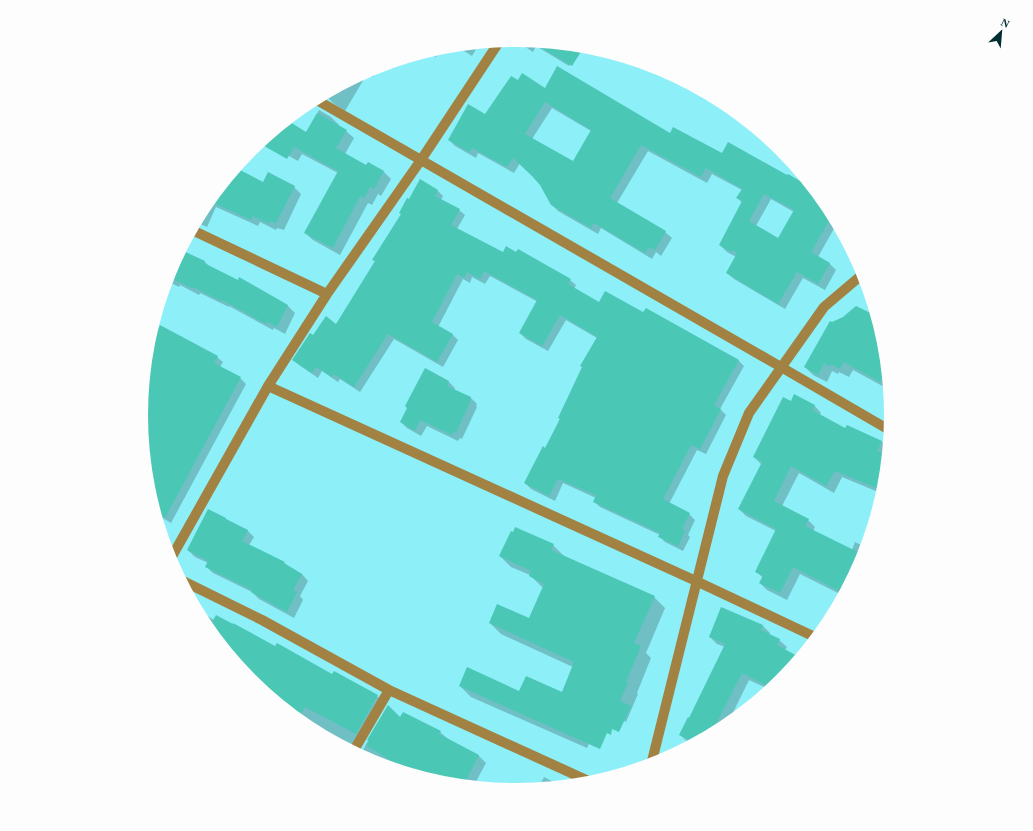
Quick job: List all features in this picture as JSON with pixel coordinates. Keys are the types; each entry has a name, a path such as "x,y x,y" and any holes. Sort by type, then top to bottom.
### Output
{"street":[{"path":"174,552 268,386 327,294 420,160 495,48"},
{"path":"322,103 885,427"},
{"path":"196,232 327,294"},
{"path":"653,758 723,476 749,413 824,307 858,278"},
{"path":"268,386 696,581 812,636"},
{"path":"189,584 262,620 389,690 582,778"},
{"path":"356,747 389,690"}],"building":[{"path":"542,48 580,53 572,66"},
{"path":"557,66 670,133 673,127 722,153 728,142 801,182 829,221 811,252 830,263 818,284 797,272 778,304 726,273 737,253 732,250 731,252 719,245 742,201 736,198 742,189 706,168 701,177 641,145 610,198 666,231 655,250 649,247 645,253 594,223 591,228 551,205 540,185 513,158 507,167 472,148 469,152 448,140 468,104 485,114 511,76 518,80 522,73 545,88","holes":["545,102 591,130 573,161 525,134","764,194 794,210 778,238 749,221"]},
{"path":"317,113 347,130 336,148 366,165 368,162 384,171 374,189 370,187 364,198 360,196 333,248 304,233 338,171 294,147 287,159 265,146 292,123 306,132"},
{"path":"241,171 263,182 268,172 295,186 276,223 270,221 269,224 253,216 251,220 215,204"},
{"path":"420,179 438,190 435,196 460,209 451,225 503,252 506,246 516,252 518,249 571,279 568,284 599,302 605,291 643,312 646,308 739,360 714,405 721,409 700,449 691,445 663,499 690,513 682,529 685,531 678,546 658,537 660,533 593,502 596,495 558,479 549,496 524,483 543,446 545,448 560,419 558,418 582,367 580,366 597,337 560,315 542,346 519,333 537,300 484,271 480,279 467,272 464,278 457,274 432,322 453,334 437,362 388,334 354,387 334,374 332,377 316,367 312,373 292,360 310,333 313,335 326,316 336,324 375,261 372,260 401,214 399,213 407,198 409,199"},
{"path":"186,252 205,261 204,263 238,280 239,277 288,305 277,327 267,322 266,324 222,300 221,301 193,287 192,288 174,280"},
{"path":"856,306 870,313 882,367 883,376 880,382 844,362 840,369 831,364 830,367 824,363 818,375 804,367 830,321 832,322 843,317"},
{"path":"160,325 218,356 214,363 241,377 165,518 163,517 161,511 151,464 148,416 151,367"},
{"path":"425,368 449,381 447,386 471,397 456,433 453,432 452,435 420,420 415,431 400,422 407,408 405,406"},
{"path":"794,394 815,405 812,410 845,428 847,425 882,441 877,451 883,454 878,488 835,471 826,486 791,466 774,501 809,519 805,526 858,552 840,592 793,567 780,593 759,583 763,576 755,572 776,529 738,509 762,462 753,457 783,397 791,401"},
{"path":"208,509 248,530 242,541 285,562 284,563 302,574 293,590 297,592 287,612 251,592 252,590 205,567 208,561 187,550"},
{"path":"515,527 554,544 551,550 655,596 634,643 641,646 620,701 631,706 619,732 612,729 611,735 607,733 600,749 459,686 467,667 519,691 526,676 562,692 574,662 489,623 497,604 529,618 544,584 529,576 531,571 499,556 511,531 513,532"},
{"path":"721,607 763,625 761,630 780,639 777,645 796,655 767,686 742,673 716,724 717,725 690,740 679,735 688,717 689,718 725,644 709,637"},
{"path":"216,615 275,646 277,643 332,674 334,671 378,695 356,734 305,707 301,714 292,708 274,693 239,658 212,622"},
{"path":"388,705 400,717 403,712 441,731 439,734 479,755 466,781 421,771 394,763 366,745 369,741 367,740"}]}
